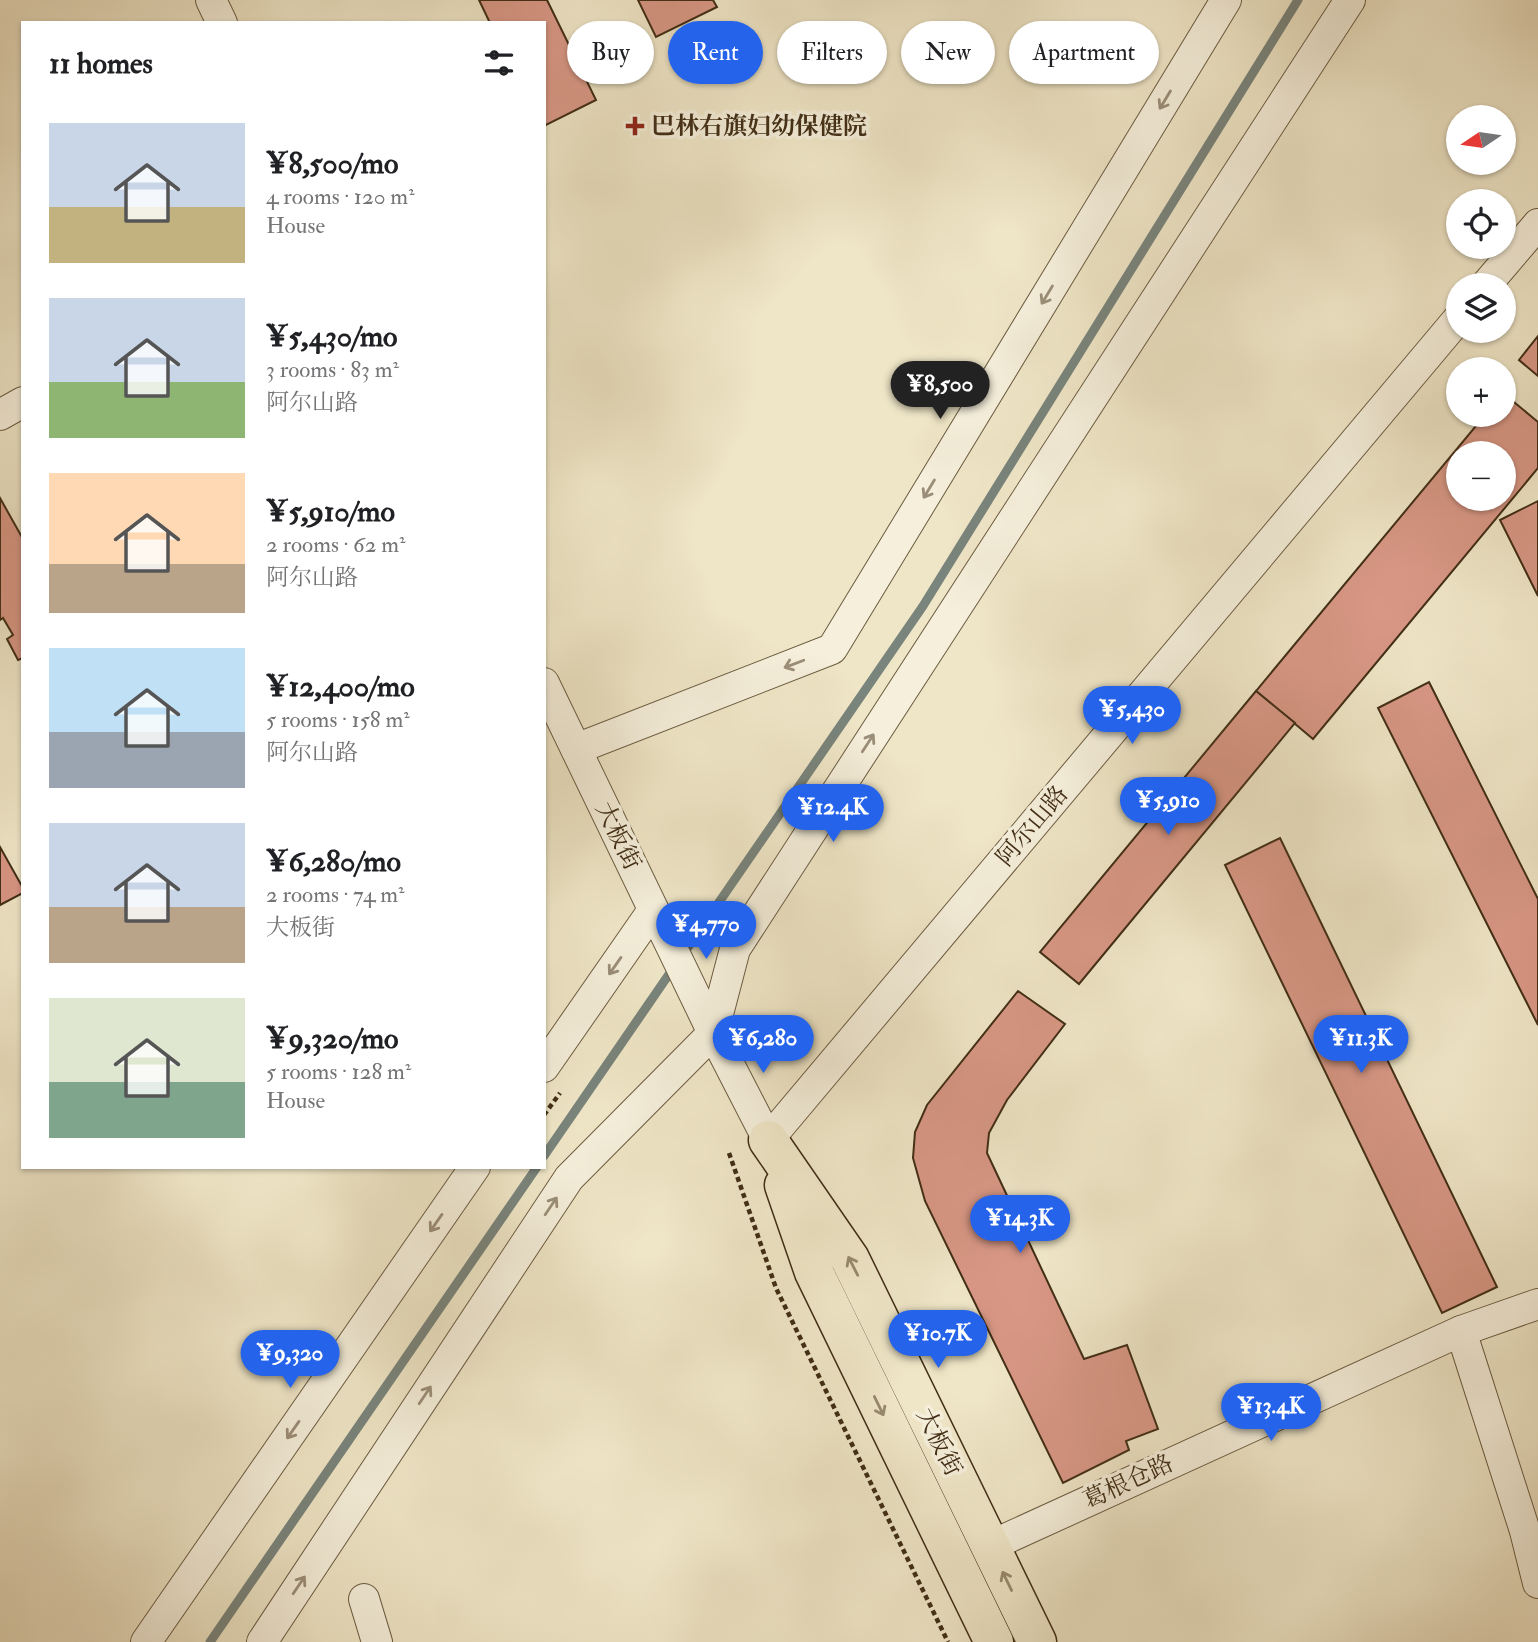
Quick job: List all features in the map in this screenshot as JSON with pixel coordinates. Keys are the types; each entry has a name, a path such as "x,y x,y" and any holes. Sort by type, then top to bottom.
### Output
{"main road":[{"name":"大板街","path":"768,1140 850,1259 1037,1642"},
{"name":"大板街","path":"768,1140 814,1272 994,1642"}],"street":[{"path":"211,0 221,21"},
{"path":"576,749 832,649 1226,0"},
{"path":"261,1642 569,1178 713,1033 735,949 1350,0"},
{"path":"1496,273 1538,224"},
{"name":"阿尔山路","path":"768,1140 1446,333"},
{"path":"0,415 21,403"},
{"name":"大板街","path":"546,687 713,1033 768,1140"},
{"path":"546,1065 653,910"},
{"path":"146,1642 474,1169"},
{"name":"葛根仓路","path":"990,1546 1461,1331 1538,1304"},
{"path":"1461,1331 1525,1531 1538,1583"},
{"path":"365,1599 377,1642"}],"path":[{"path":"729,1153 776,1288 948,1642"}],"building":[{"path":"479,0 547,0 567,41 567,84 588,84 596,100 546,125 546,21 489,21"},
{"path":"638,0 713,0 717,7 689,21 668,21 668,31 656,37 654,21 648,21"},
{"path":"1538,336 1538,376 1519,360"},
{"path":"1516,404 1538,422 1538,468 1516,494 1516,441 1463,441 1475,427 1516,427"},
{"path":"1446,462 1446,511 1502,511 1313,739 1256,691"},
{"path":"0,498 21,535 21,659 18,660 7,639 13,635 3,618 0,620"},
{"path":"1538,501 1538,596 1500,520"},
{"path":"1429,682 1538,899 1538,1025 1378,708"},
{"path":"1256,691 1295,723 1079,984 1040,952"},
{"path":"1280,838 1497,1287 1442,1313 1225,865"},
{"path":"0,847 21,884 21,894 0,905"},
{"path":"1018,991 1065,1024 1007,1100 989,1133 987,1153 1084,1359 1127,1345 1158,1429 1126,1441 1129,1450 1063,1483 925,1201 913,1158 915,1132 927,1105"}],"waterway":[{"path":"682,956 923,606 1298,0"},
{"path":"546,1153 674,967"},
{"path":"210,1642 536,1169"}],"place":[{"name":"巴林右旗妇幼保健院","path":"635,126"}]}
